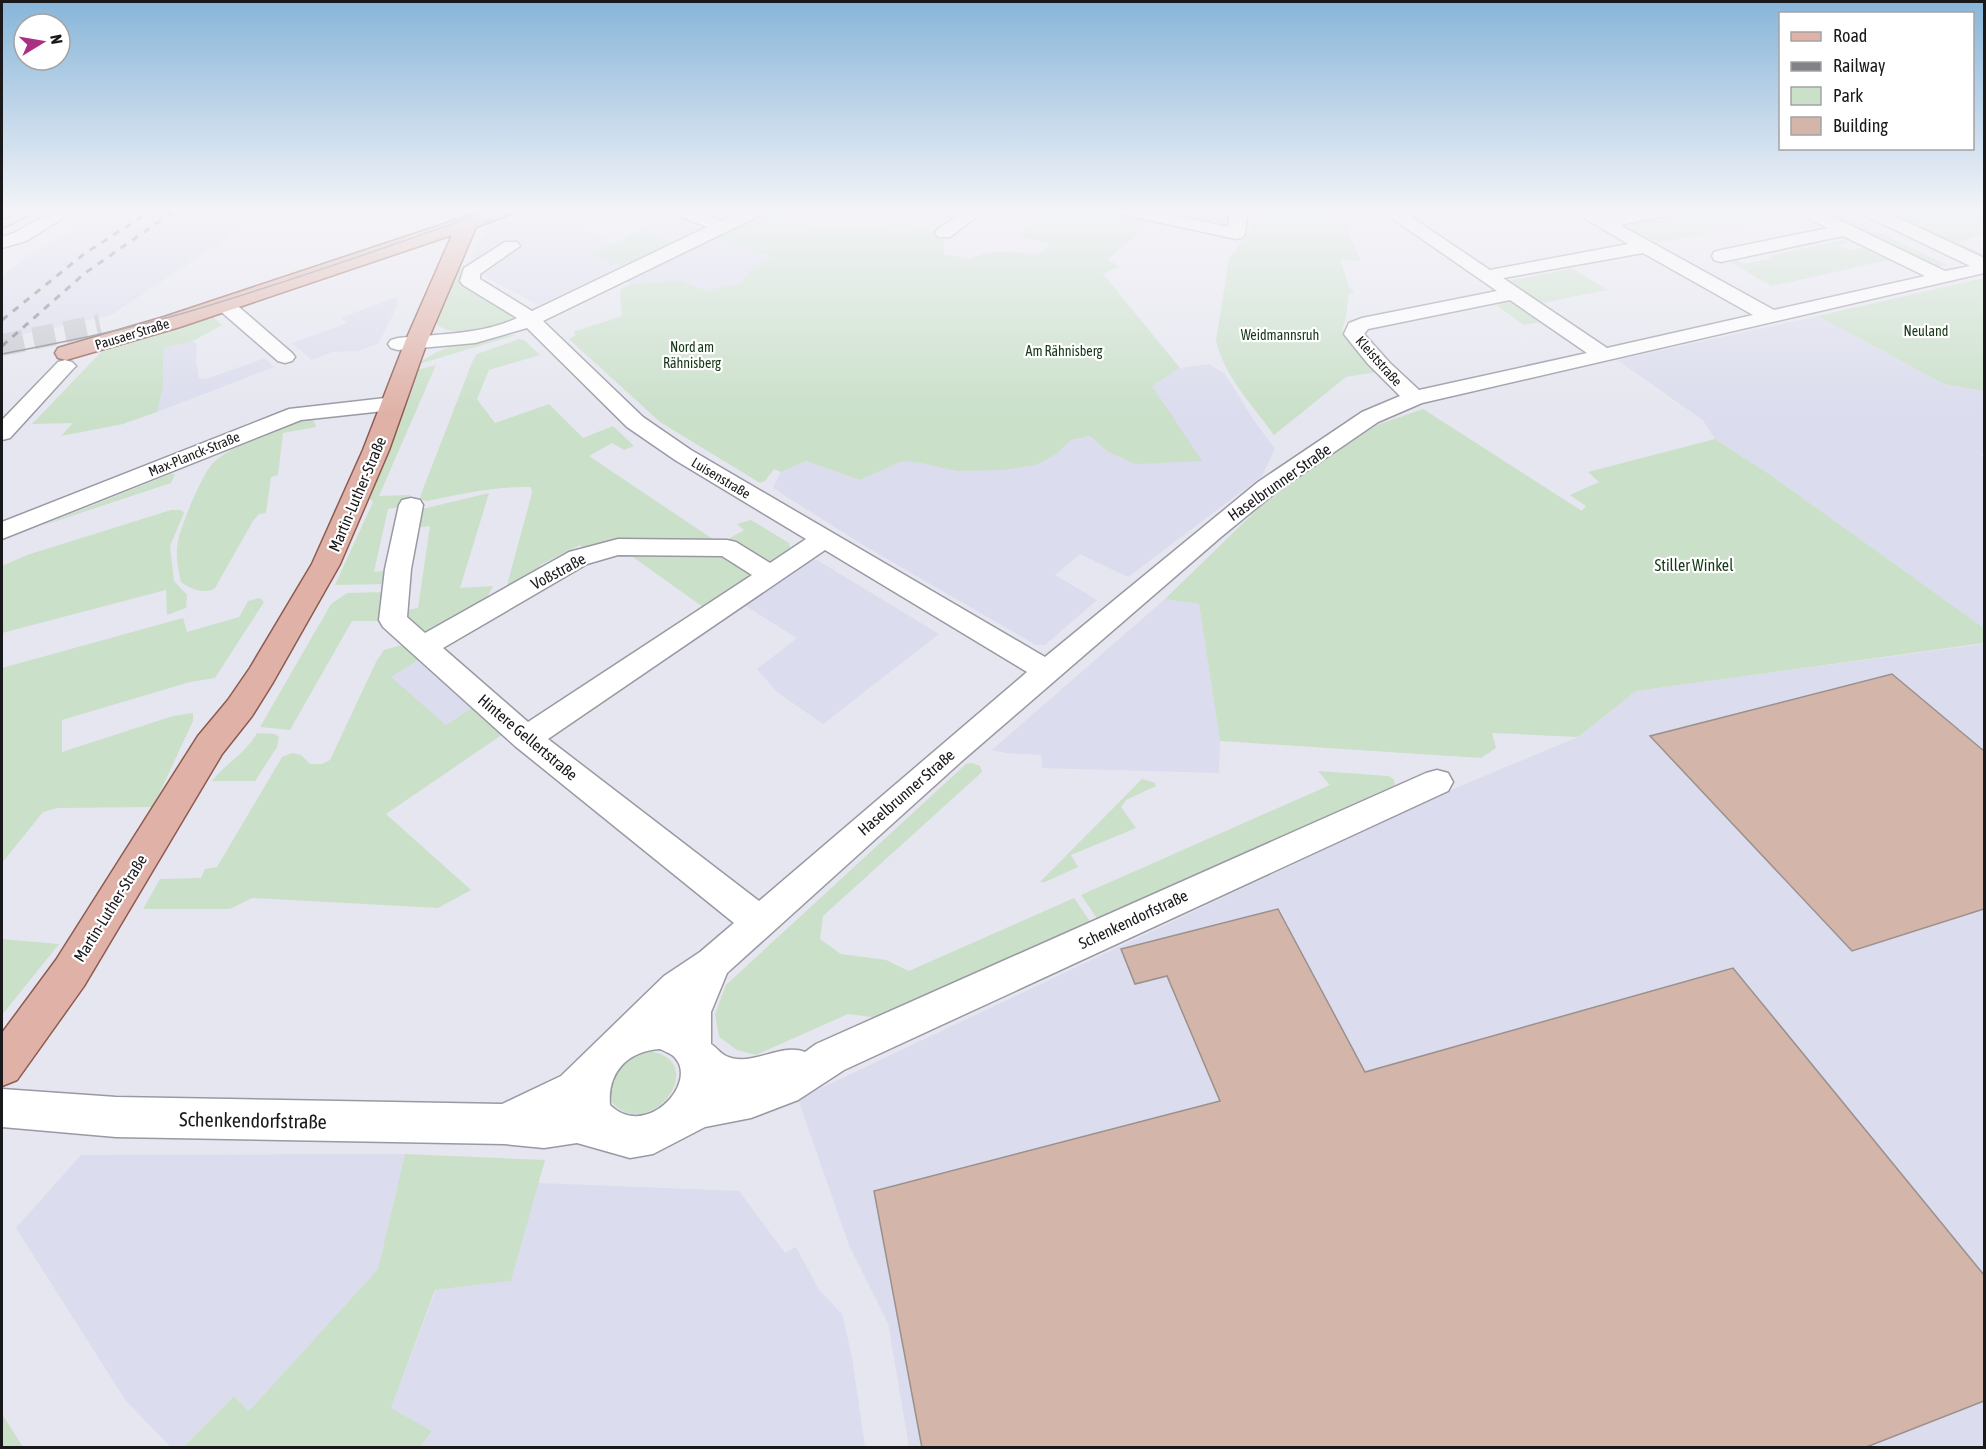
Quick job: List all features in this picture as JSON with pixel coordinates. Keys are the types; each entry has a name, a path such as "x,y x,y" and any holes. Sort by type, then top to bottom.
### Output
{"main road":[{"name":"Pausaer Straße","path":"100,325 184,306 275,278"},
{"name":"Pausaer Straße","path":"66,359 309,278"},
{"name":"Martin-Luther-Straße","path":"2,1066 76,963 210,745 224,704 238,676 316,542 384,405 430,278"},
{"name":"Martin-Luther-Straße","path":"407,343 436,278"}],"street":[{"name":"Luisenstraße","path":"470,278 470,281 522,312 635,422 683,455 1047,671"},
{"path":"407,343 498,333 616,278"},
{"path":"1488,278 1604,355"},
{"path":"1700,278 1772,317"},
{"name":"Haselbrunner Straße","path":"629,1037 677,988 713,963 1047,671 1212,531 1268,488 1370,417 1415,398 1944,278"},
{"name":"Kleiststraße","path":"1415,398 1392,378 1361,343 1354,334 1356,327 1512,294"},
{"path":"225,305 285,357"},
{"path":"2,433 66,359"},
{"name":"Max-Planck-Straße","path":"2,531 277,421 314,412 384,405"},
{"name":"Hintere Gellertstraße","path":"411,505 398,569 393,620 526,738 759,922"},
{"path":"526,738 823,540"},
{"name":"Voßstraße","path":"423,646 578,558 602,550 645,546 727,548 771,575"},
{"name":"Schenkendorfstraße","path":"2,1108 116,1117 504,1124 544,1128 577,1123 607,1130 624,1137 643,1137 663,1130 680,1118 702,1108 751,1099 784,1087 830,1057 1437,782"},
{"name":"Haselbrunner Straße","path":"695,1052 690,1025 692,1005 713,963"},
{"name":"Schenkendorfstraße","path":"504,1124 575,1089 617,1045 629,1037 647,1032 664,1031 680,1036 715,1071 729,1075 766,1074 830,1057"},
{"name":"Schenkendorfstraße","path":"680,1118 692,1104 699,1088 702,1072 695,1052"},
{"name":"Schenkendorfstraße","path":"598,1065 590,1083 589,1101 595,1117 607,1130"}],"shaded area":[{"path":"2,278 167,278 111,315 2,339"},
{"path":"487,278 597,278 538,305"},
{"path":"632,278 745,278 741,283 705,291 682,281 631,284 625,281"},
{"path":"397,297 397,306 379,343 358,351 332,352 312,360 292,343 347,323 340,318"},
{"path":"1818,316 1944,384 1984,391 1984,453 1981,455 1984,458 1984,628 1769,474 1715,439 1703,420 1617,360"},
{"path":"193,341 197,345 196,360 199,378 206,379 265,358 274,367 157,412 163,387 163,347"},
{"path":"1209,364 1225,374 1275,449 1262,476 1128,577 1080,554 1055,575 1097,600 1045,645 1036,645 868,548 773,488 781,472 806,461 860,480 903,461 927,464 1056,454 1071,440 1090,436 1107,451 1201,460 1151,386 1180,368"},
{"path":"817,560 939,634 823,724 777,692 757,669 797,638 744,605 809,561"},
{"path":"1165,599 1199,604 1220,741 1219,773 1042,768 1041,755 992,750"},
{"path":"1984,644 1984,1447 909,1447 888,1323 849,1245 798,1099 1446,792 1578,737 1636,691"},
{"path":"421,658 478,704 446,725 390,677"},
{"path":"405,1154 378,1269 249,1411 234,1396 183,1447 171,1447 126,1401 16,1228 81,1155"},
{"path":"538,1183 739,1191 785,1253 796,1247 819,1290 842,1314 852,1357 865,1447 420,1447 432,1431 391,1408 436,1290 511,1281"}],"green space":[{"path":"452,278 460,278 459,280 513,316 508,321 490,329 468,332 448,330 434,320"},
{"path":"745,278 1106,278 1180,368 1152,386 1202,461 1135,464 1107,451 1090,436 1071,440 1056,454 1036,465 1002,470 957,471 903,461 860,480 806,461 781,472 774,469 765,481 760,483 660,422 569,339 576,335 573,332 622,316 620,290 631,284 682,281 705,291 741,283"},
{"name":"Weidmannsruh","path":"1226,278 1346,278 1354,293 1349,293 1342,329 1377,372 1346,377 1274,435 1232,378 1216,340"},
{"path":"1525,278 1587,278 1607,290 1542,303 1509,281"},
{"path":"1757,278 1809,278 1772,286"},
{"name":"Neuland","path":"1984,278 1982,304 1984,309 1984,391 1944,384 1818,316"},
{"path":"1513,301 1542,322 1524,325 1496,305"},
{"path":"213,317 222,325 193,341 163,348 163,387 157,412 123,424 61,436 73,423 32,424 103,350"},
{"path":"516,335 419,364 439,351 465,342"},
{"path":"519,339 524,340 540,355 489,370 477,399 495,423 549,404 583,438 613,426 634,446 624,450 612,443 589,456 720,544 744,530 737,524 751,520 789,543 790,548 770,562 751,554 587,551 580,545 540,565 547,572 506,589 532,493 531,487 492,489 427,501 421,500 420,497 473,360 477,354"},
{"path":"436,365 379,496 410,495 404,506 388,509 374,572 390,570 385,584 335,585 373,502 368,497 416,370"},
{"name":"Stiller Winkel","path":"1423,409 1582,511 1586,506 1570,495 1599,482 1588,472 1715,439 1769,474 1984,628 1984,643 1636,691 1578,737 1492,733 1496,748 1481,758 1220,741 1199,604 1165,599 1270,497 1377,425"},
{"path":"313,418 316,427 283,433 278,475 271,477 266,513 259,514 253,521 215,588 206,591 198,590 181,582 177,556 178,541 193,499 209,468 222,455 245,443"},
{"path":"175,474 171,483 41,526"},
{"path":"489,493 460,588 493,586 483,605 428,635 401,611 418,608 430,526 414,528 418,510"},
{"path":"171,510 181,510 184,513 170,546 174,581 187,595 186,608 167,615 166,590 2,633 2,566 27,555"},
{"path":"654,549 725,556 757,571 703,607 623,550"},
{"path":"389,592 387,621 352,621 290,730 260,727 331,604 347,593"},
{"path":"260,598 264,602 215,678 190,682 62,720 62,752 173,716 193,713 193,721 153,807 57,808 43,812 2,863 2,668 183,618 187,632 239,617 248,601"},
{"path":"402,645 421,658 391,677 446,725 478,704 509,730 386,814 471,890 438,908 252,898 230,909 143,909 160,879 201,878 205,869 217,867 282,757 292,753 301,755 310,764 322,764 330,760 376,662 384,650"},
{"path":"257,733 275,734 279,737 277,747 255,781 212,781 248,746"},
{"path":"972,763 980,766 982,772 823,916 820,939 841,954 886,960 909,971 1074,898 1091,923 879,1018 848,1014 756,1055 737,1050 719,1037 715,1014 726,985 966,764"},
{"path":"1318,771 1389,776 1394,780 1395,785 1098,920 1081,895 1330,785"},
{"path":"1142,779 1155,783 1156,786 1126,800 1121,807 1136,828 1071,855 1078,867 1045,882 1040,882"},
{"path":"2,939 59,944 2,1015"},
{"path":"649,1051 666,1057 675,1067 676,1079 672,1092 663,1103 651,1111 637,1114 623,1111 613,1103 609,1095 609,1085 620,1067 639,1054"},
{"path":"405,1154 545,1160 511,1281 435,1290 391,1408 432,1431 420,1447 183,1447 234,1396 249,1411 378,1269"},
{"path":"2,1414 23,1447 2,1447"}],"building":[{"path":"1892,674 1984,751 1984,909 1852,951 1650,736"},
{"path":"1278,909 1365,1072 1733,968 1984,1275 1984,1401 1864,1448 922,1448 874,1191 1220,1101 1167,976 1135,984 1121,949"}],"tunnel":[{"path":"2,345 100,325"}],"tram line":[{"path":"2,354 117,330 184,313 295,278"}],"railway":[{"path":"2,320 55,278"},
{"path":"2,346 80,278"}],"park label":[{"name":"Am Rähnisberg","path":"1064,351"},
{"name":"Nord am Rähnisberg","path":"692,356"}]}
